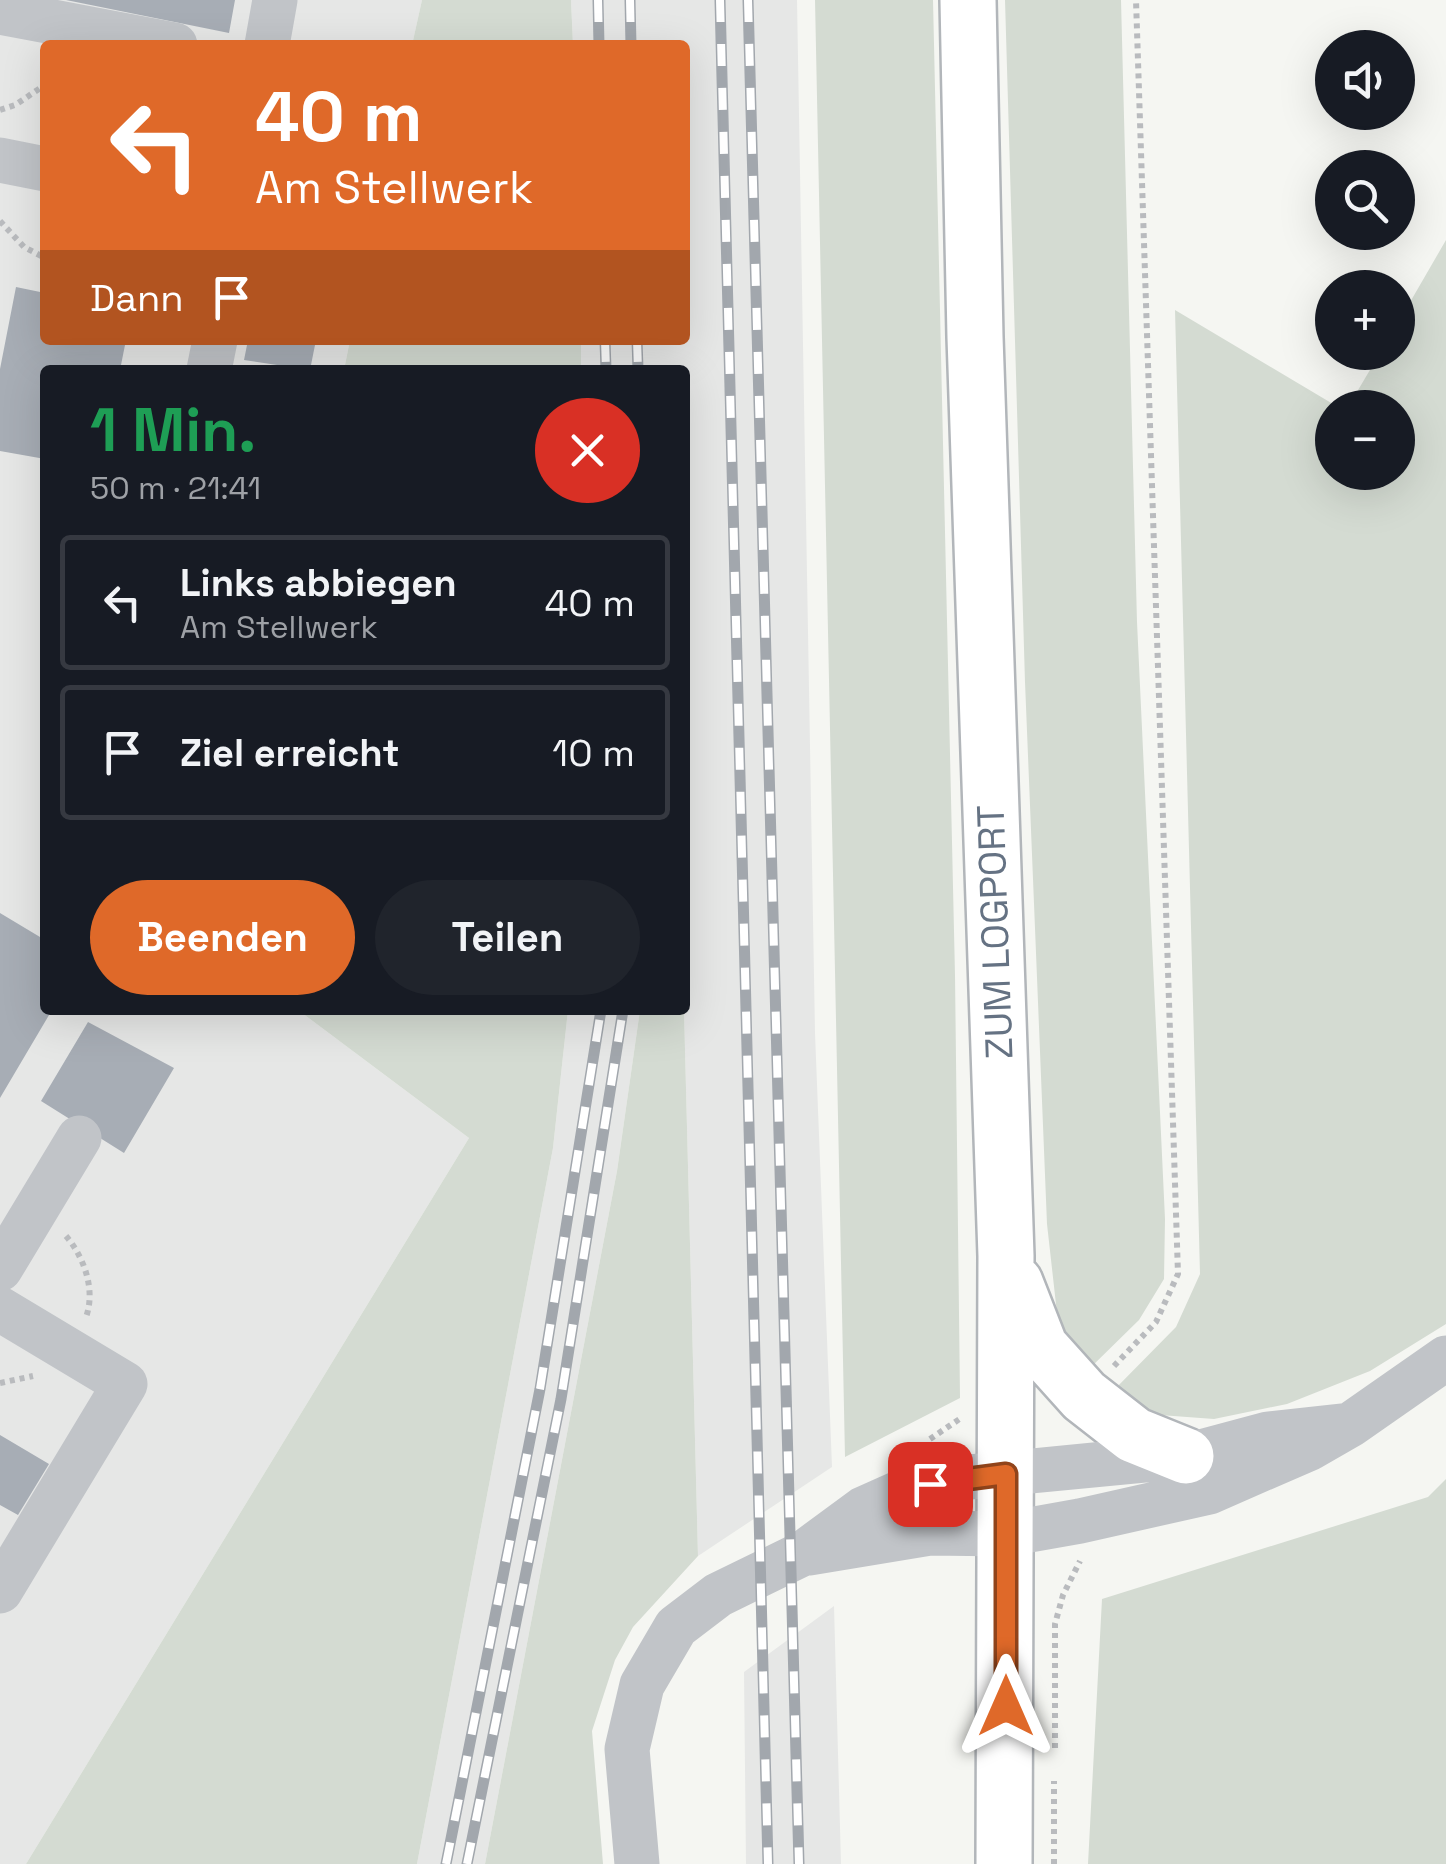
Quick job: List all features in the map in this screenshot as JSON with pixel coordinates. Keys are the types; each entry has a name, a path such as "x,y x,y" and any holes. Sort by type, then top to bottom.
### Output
{"main road":[{"name":"ZUM LOGPORT","path":"968,0 1006,1256 1004,1864"},
{"path":"1006,1256 1040,1348 1084,1396 1134,1435 1186,1456"}],"street":[{"path":"268,40 276,0"},
{"path":"0,12 148,40"},
{"path":"0,160 40,168"},
{"path":"0,1270 79,1138"},
{"path":"0,1590 124,1384 6,1312"},
{"path":"802,1554 930,1533 1007,1534 1209,1492 1310,1448 1446,1358"},
{"path":"637,1864 627,1749 642,1685 676,1627 718,1595 802,1554 862,1509 910,1488 949,1479 1186,1456 1268,1434 1350,1425"}],"path":[{"path":"1084,1396 1156,1322 1178,1274 1136,0"},
{"path":"0,110 15,106 40,88"},
{"path":"0,221 24,247 40,255"},
{"path":"1054,1762 1055,1624 1064,1595 1080,1566"},
{"path":"1054,1778 1054,1864"}],"shaded area":[{"path":"0,0 422,0 413,40 40,40 40,345 349,345 345,365 40,365 40,1015 305,1015 469,1138 26,1864 0,1864"},
{"path":"422,0 571,0 573,40 413,40"},
{"path":"571,0 797,0 815,1033 832,1467 698,1556 684,1015 690,1015 690,365 581,365 581,345 690,345 690,40 573,40"},
{"path":"815,0 933,0 955,975 960,1398 845,1457"},
{"path":"1005,0 1121,0 1137,622 1165,1219 1164,1279 1139,1320 1087,1371 1059,1331 1047,1224 1025,682"},
{"path":"1446,240 1446,1324 1370,1371 1287,1404 1214,1419 1160,1415 1112,1392 1176,1327 1200,1274 1175,310 1315,393 1315,490 1415,490 1415,390 1358,390 1370,370 1415,370 1415,294"},
{"path":"349,345 581,345 581,365 345,365"},
{"path":"305,1015 567,1015 553,1148 417,1864 26,1864 469,1138"},
{"path":"567,1015 639,1015 617,1171 485,1864 417,1864 553,1148"},
{"path":"639,1015 684,1015 698,1556 633,1627 615,1660 592,1731 603,1864 485,1864 617,1171"},
{"path":"1446,1479 1446,1864 1088,1864 1102,1599 1428,1497"},
{"path":"834,1606 841,1864 746,1864 744,1672"}],"building":[{"path":"66,0 235,0 229,33"},
{"path":"16,287 40,292 40,345 125,345 121,365 40,365 40,458 0,451 0,369"},
{"path":"247,345 315,345 311,365 244,360"},
{"path":"0,913 40,937 40,1015 49,1015 0,1098"},
{"path":"88,1022 174,1068 124,1153 41,1101"},
{"path":"0,1435 49,1464 18,1515 0,1505"}],"railway":[{"path":"598,0 599,40"},
{"path":"630,0 631,40"},
{"path":"720,0 768,1864"},
{"path":"748,0 799,1864"},
{"path":"605,345 606,365"},
{"path":"637,345 638,365"},
{"path":"446,1864 540,1389 600,1015"},
{"path":"467,1864 561,1399 622,1015"}],"route":[{"path":"930,1484 1006,1474 1006,1706"}]}
